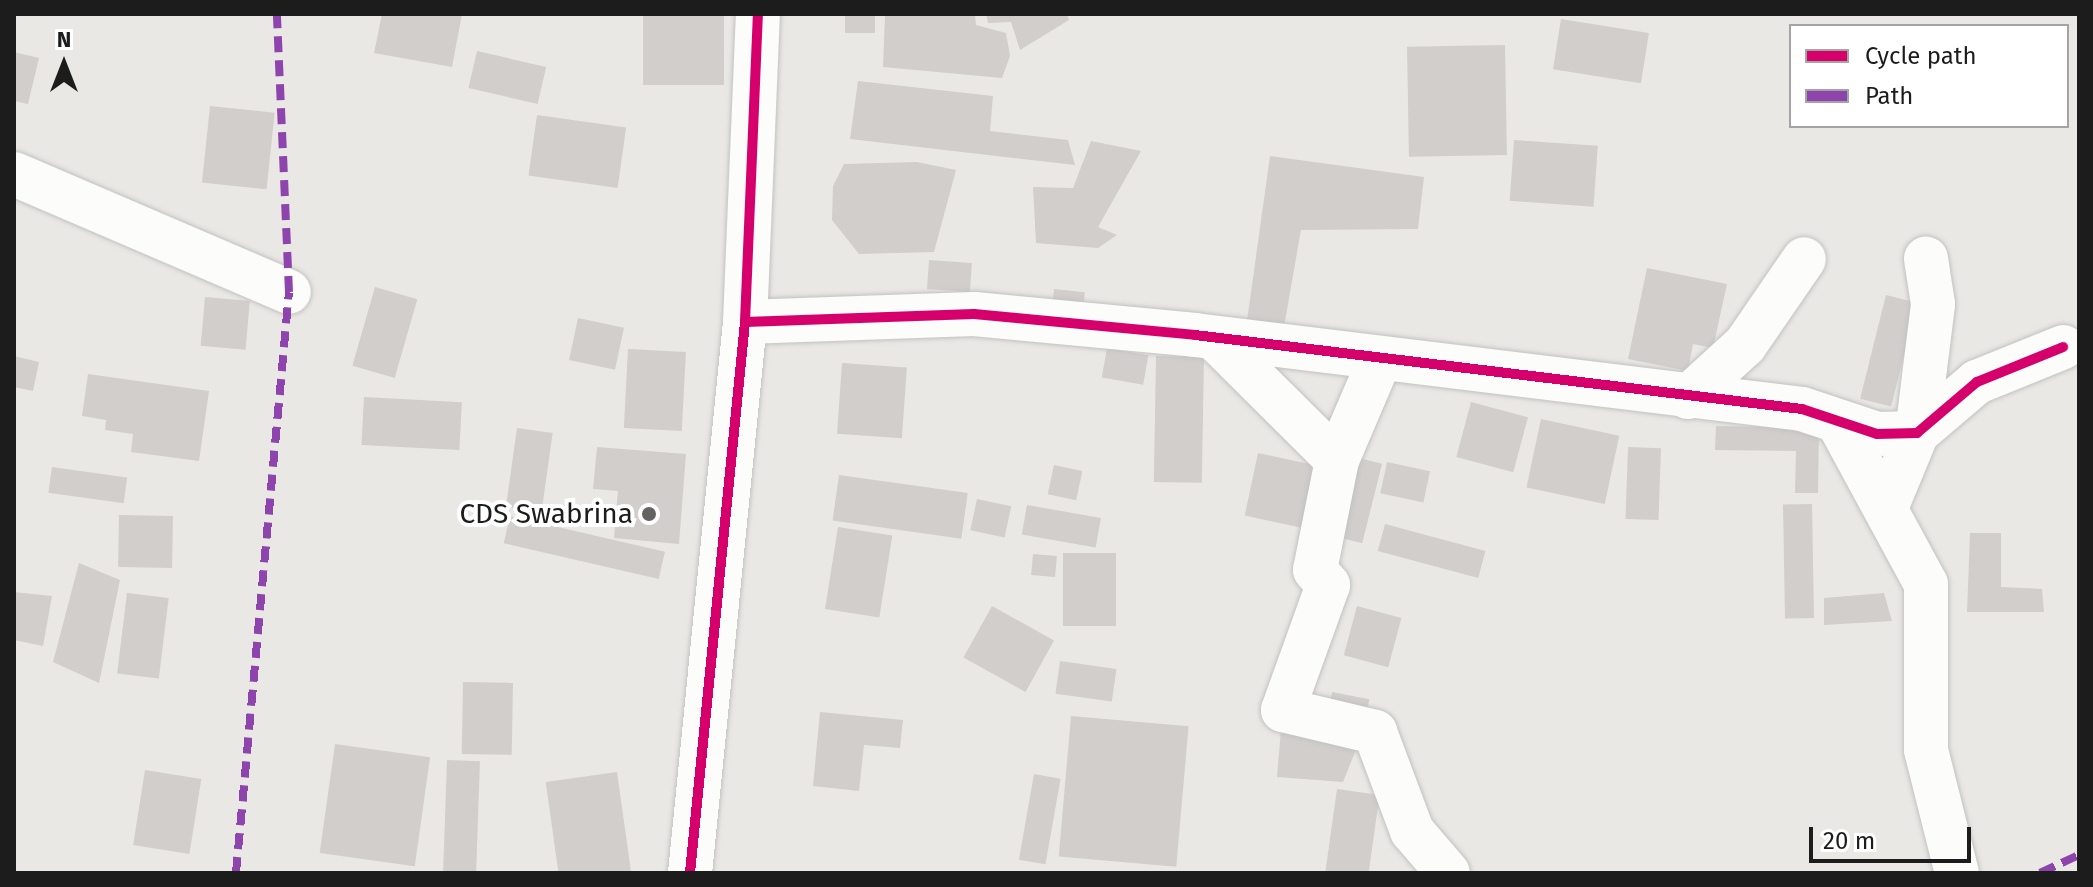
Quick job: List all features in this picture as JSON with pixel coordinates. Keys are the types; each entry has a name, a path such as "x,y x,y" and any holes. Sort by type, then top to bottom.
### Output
{"street":[{"path":"690,873 745,322 758,14"},
{"path":"14,174 289,292"},
{"path":"1688,397 1745,345 1804,259"},
{"path":"1886,508 1917,433 1933,304 1926,259"},
{"path":"745,322 974,314 1214,338 1802,409 1877,434 1917,433 1977,382 2063,347"},
{"path":"1214,338 1337,460"},
{"path":"1380,359 1337,460 1315,570 1328,585 1283,710 1375,732 1412,831 1448,873"},
{"path":"1838,422 1926,584 1926,750 1957,873"}],"building":[{"path":"382,14 462,14 452,67 374,53"},
{"path":"643,14 724,14 724,85 643,85"},
{"path":"845,14 875,14 875,33 845,33"},
{"path":"885,14 975,14 976,25 1006,33 1010,56 1002,78 883,67"},
{"path":"986,14 1067,14 1069,20 1020,50 1011,22 988,23"},
{"path":"1561,19 1649,33 1641,83 1553,69"},
{"path":"1505,45 1507,155 1409,157 1407,47"},
{"path":"477,51 546,67 538,104 468,88"},
{"path":"14,52 39,58 28,104 14,101"},
{"path":"858,81 993,96 990,131 1068,140 1075,165 850,139"},
{"path":"210,106 275,113 267,189 202,183"},
{"path":"537,115 626,128 618,188 529,175"},
{"path":"1514,140 1598,146 1594,207 1510,201"},
{"path":"1091,141 1141,151 1098,227 1117,235 1098,248 1036,243 1033,187 1073,188"},
{"path":"1270,156 1424,177 1418,229 1301,230 1284,327 1247,321"},
{"path":"917,162 956,170 934,252 859,254 832,220 833,186 844,164"},
{"path":"929,260 972,263 970,292 927,289"},
{"path":"1647,268 1727,284 1713,348 1693,344 1688,371 1628,359"},
{"path":"375,287 417,299 395,378 352,366"},
{"path":"1054,289 1085,292 1083,311 1052,308"},
{"path":"1886,295 1917,303 1891,407 1860,399"},
{"path":"205,297 250,301 246,350 201,346"},
{"path":"578,318 624,328 615,370 569,360"},
{"path":"1107,348 1148,355 1143,385 1102,378"},
{"path":"628,349 686,352 682,431 624,428"},
{"path":"14,356 39,362 33,391 14,387"},
{"path":"1156,356 1204,357 1202,483 1154,482"},
{"path":"842,363 907,368 902,438 837,434"},
{"path":"88,374 209,391 199,461 131,452 133,434 105,430 106,420 82,416"},
{"path":"364,397 462,402 459,450 361,445"},
{"path":"1471,402 1528,417 1513,472 1456,457"},
{"path":"1541,419 1619,436 1605,504 1526,487"},
{"path":"1716,426 1819,428 1818,493 1795,493 1796,451 1715,450"},
{"path":"517,428 553,433 542,512 506,507"},
{"name":"CDS Swabrina","path":"597,447 686,454 679,544 614,538 618,491 593,489"},
{"path":"1628,447 1661,448 1658,520 1625,519"},
{"path":"1258,453 1325,467 1311,530 1245,516"},
{"path":"1351,456 1382,464 1362,543 1331,536"},
{"path":"1387,462 1430,471 1423,502 1380,493"},
{"path":"1054,465 1082,471 1076,500 1048,494"},
{"path":"52,467 127,478 124,503 48,493"},
{"path":"839,475 968,493 961,539 833,521"},
{"path":"977,499 1011,506 1005,538 970,530"},
{"path":"1812,504 1814,618 1785,618 1783,505"},
{"path":"1027,505 1101,518 1096,548 1022,535"},
{"path":"119,515 173,516 172,568 118,567"},
{"path":"510,516 665,552 659,579 504,543"},
{"path":"1385,524 1485,551 1478,578 1378,551"},
{"path":"838,527 892,536 879,618 825,609"},
{"path":"1970,533 2001,533 2001,587 2042,589 2044,612 1967,612"},
{"path":"1063,553 1116,553 1116,626 1063,626"},
{"path":"1033,554 1057,556 1055,577 1031,575"},
{"path":"79,563 120,580 99,683 53,662"},
{"path":"14,592 52,596 43,646 14,640"},
{"path":"127,593 169,598 159,679 117,673"},
{"path":"1884,593 1892,621 1824,625 1824,598"},
{"path":"992,606 1054,640 1025,692 963,658"},
{"path":"1357,606 1401,618 1388,667 1344,655"},
{"path":"1060,661 1116,669 1112,702 1055,694"},
{"path":"463,682 513,683 512,755 462,754"},
{"path":"1332,692 1369,699 1365,723 1327,716"},
{"path":"820,712 903,720 900,748 864,745 859,791 813,786"},
{"path":"1071,716 1189,726 1176,867 1059,856"},
{"path":"1281,729 1362,735 1343,782 1277,777"},
{"path":"335,744 430,757 415,866 320,853"},
{"path":"447,760 480,761 476,873 443,873"},
{"path":"145,770 201,779 189,854 133,845"},
{"path":"617,772 631,873 558,873 546,782"},
{"path":"1034,774 1061,779 1045,864 1019,860"},
{"path":"1337,789 1380,795 1369,873 1325,873"}],"marked path":[{"path":"236,873 289,292 277,14"},
{"path":"2040,873 2079,855"}],"cycle path":[{"path":"690,873 745,322 758,14"},
{"path":"745,322 974,314 1195,335 1802,409 1877,434 1917,433 1977,382 2063,347"}],"place":[{"name":"CDS Swabrina","path":"649,514"}]}
